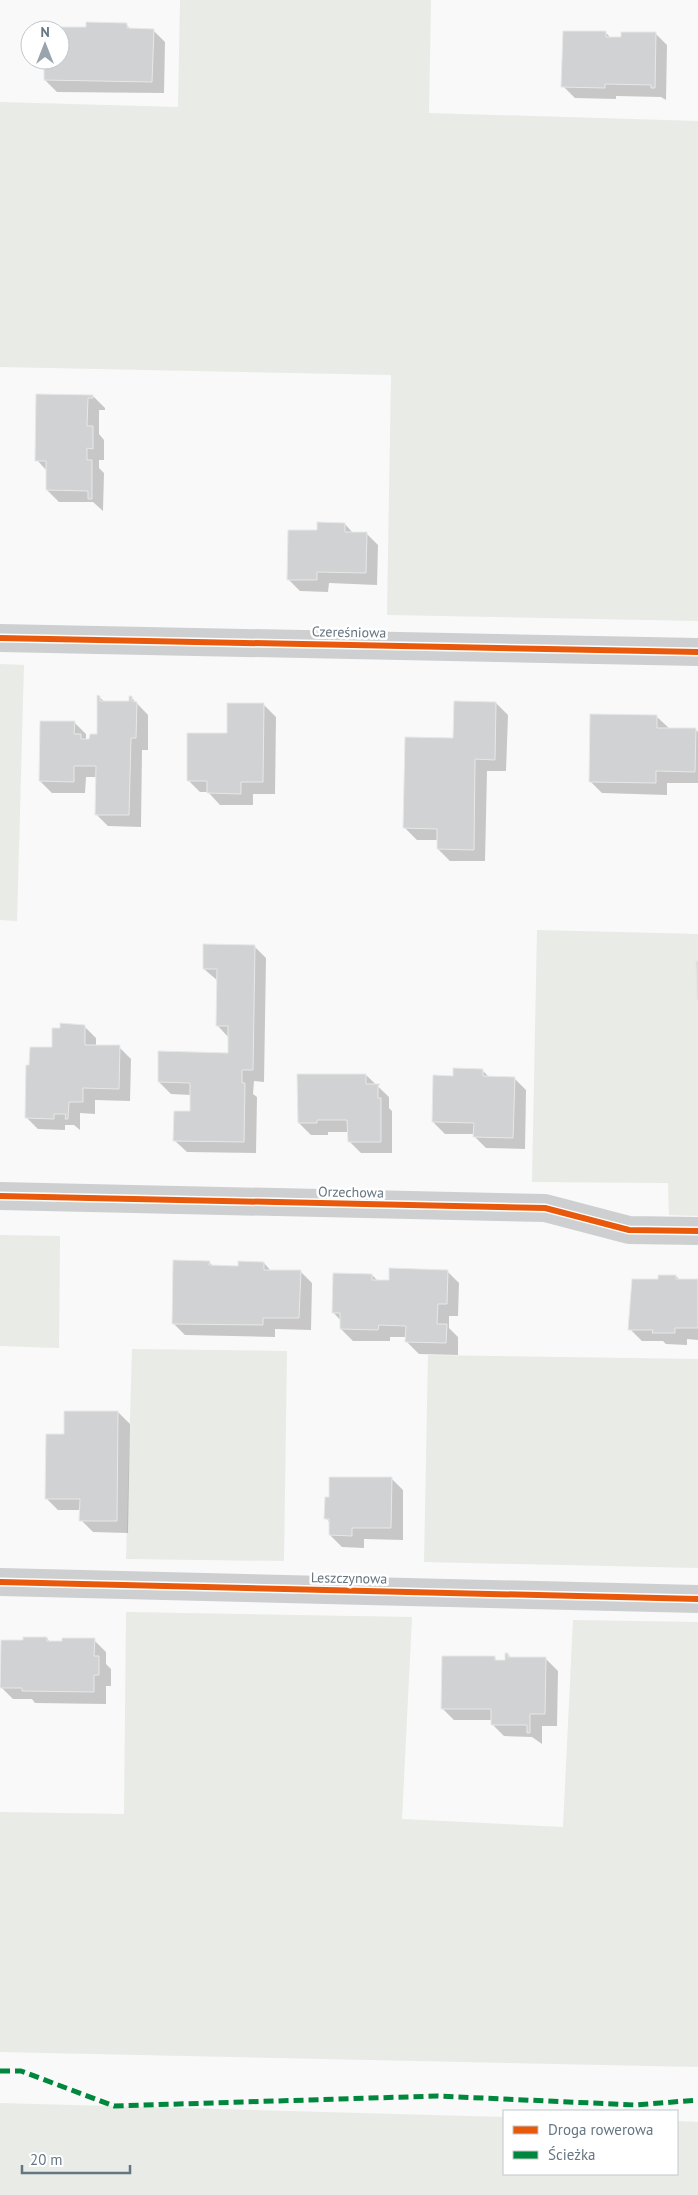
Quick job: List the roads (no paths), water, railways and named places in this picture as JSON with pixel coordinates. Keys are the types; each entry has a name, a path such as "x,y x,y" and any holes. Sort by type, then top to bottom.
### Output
{"street":[{"name":"Czereśniowa","path":"0,638 698,652"},
{"name":"Orzechowa","path":"0,1196 545,1208 629,1230 698,1231"},
{"name":"Leszczynowa","path":"0,1582 698,1599"}]}
